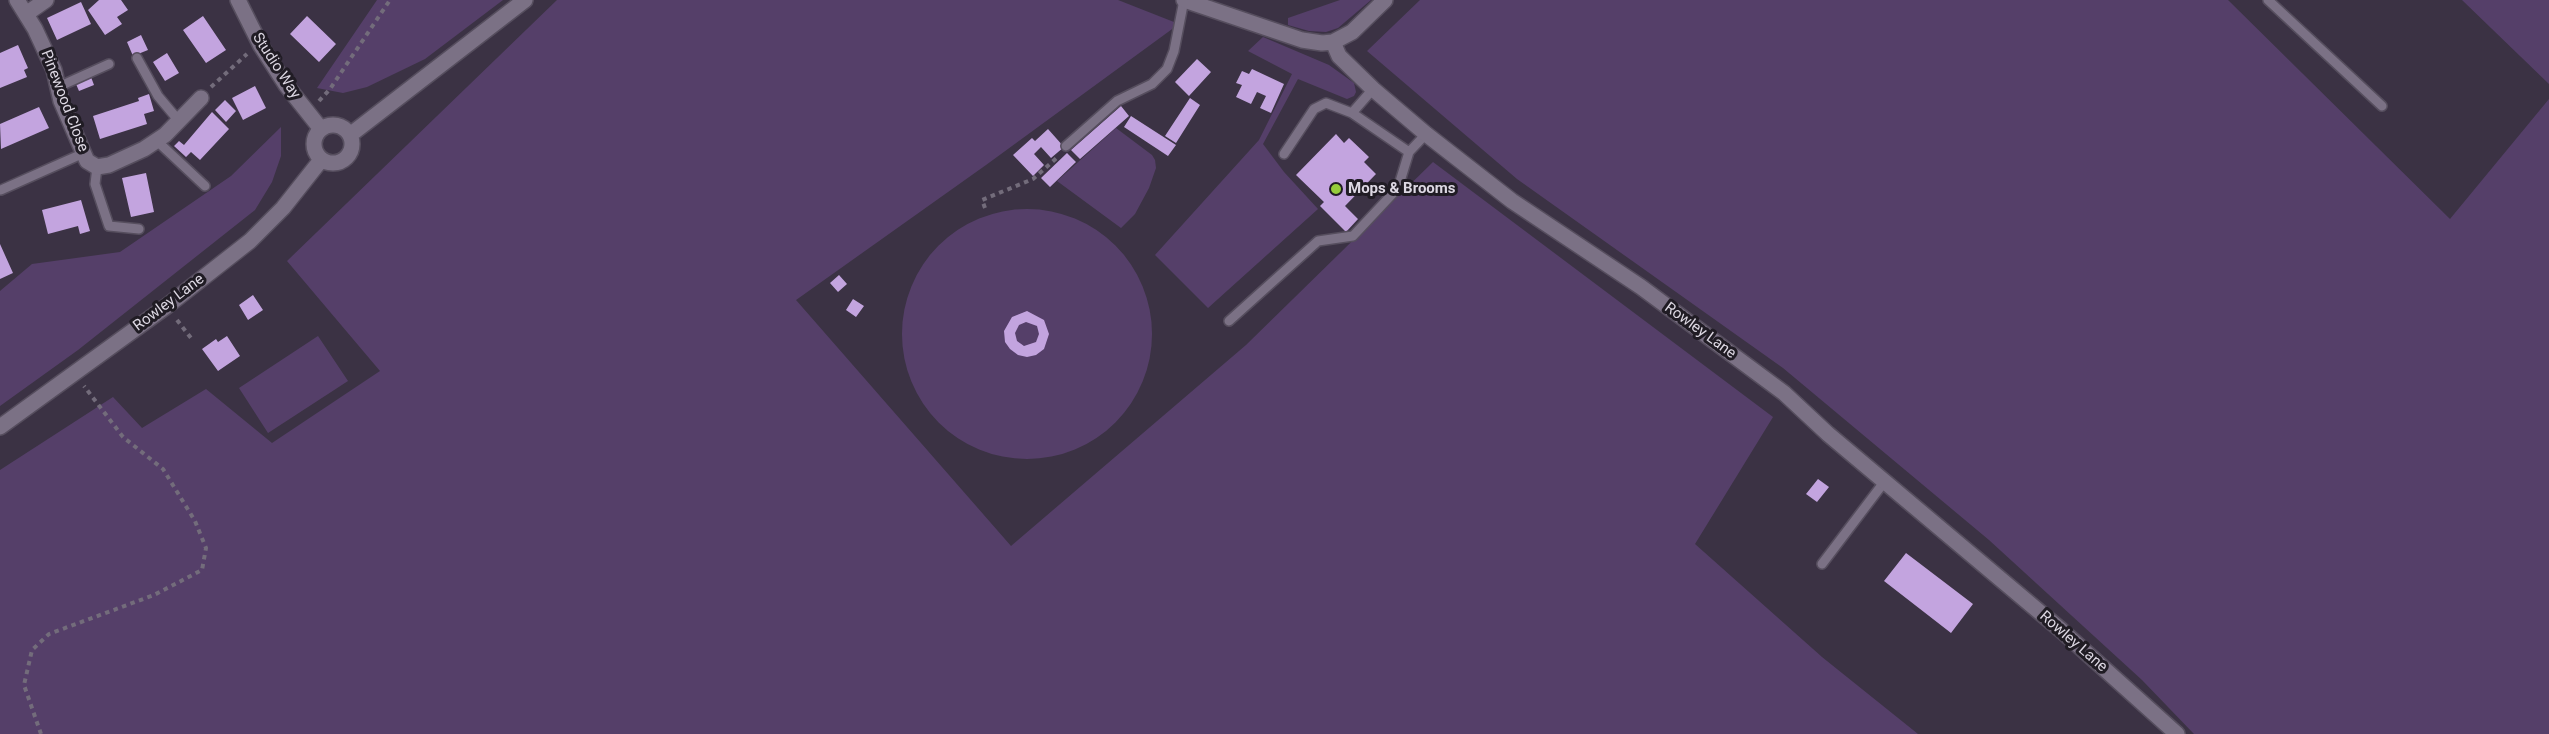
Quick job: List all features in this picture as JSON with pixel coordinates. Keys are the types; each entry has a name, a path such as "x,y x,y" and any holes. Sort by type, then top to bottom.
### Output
{"street":[{"name":"Pinewood Close","path":"17,0 54,70 61,101 87,161 98,167 109,165 157,141 201,98"},
{"path":"26,14 46,0"},
{"name":"Studio Way","path":"238,0 261,46 286,85 321,129"},
{"path":"350,135 525,0"},
{"path":"1184,0 1302,40 1322,44 1333,42 1352,32 1385,0"},
{"name":"Rowley Lane","path":"1333,42 1340,56 1373,88 1426,134 1512,201 1641,287 1784,393 1828,434 2061,630 2178,734"},
{"path":"337,125 350,135 352,148 346,160 333,164 321,160 313,144 321,129 337,125"},
{"name":"Rowley Lane","path":"0,427 167,306 250,241 283,208 321,160"}],"lane":[{"path":"1066,146 1117,101 1152,84 1167,69 1174,51 1184,0"},
{"path":"2268,0 2382,106"},
{"path":"137,58 158,96 179,121"},
{"path":"58,87 109,64"},
{"path":"1352,112 1373,88"},
{"path":"1284,154 1314,109 1326,103 1352,112 1409,152"},
{"path":"1229,321 1318,241 1353,236 1398,188 1409,152 1426,134"},
{"path":"157,141 205,186"},
{"path":"1,190 84,153"},
{"path":"98,167 95,184 109,226 140,229"},
{"path":"1822,564 1885,481"}],"path":[{"path":"308,112 330,89 390,0"},
{"path":"201,98 241,58 261,46"},
{"path":"985,208 982,200 1033,179 1065,151 1066,146"},
{"path":"167,306 191,338"},
{"path":"41,734 24,685 32,650 49,634 154,595 202,570 206,548 195,520 163,469 123,437 74,374"}],"shaded area":[{"path":"377,0 503,0 425,59 367,87 343,93 317,88"},
{"path":"557,0 1118,0 1179,24 796,300 1011,546 1246,345 1433,162 1773,417 1695,544 1822,657 1918,734 0,734 0,470 113,397 142,428 206,389 272,443 380,371 287,261"},
{"path":"1340,0 1371,0 1338,28 1326,32 1309,31 1288,25 1288,18"},
{"path":"1420,0 2228,0 2450,219 2549,99 2549,734 2194,734 2142,680 1989,540 1783,368 1517,179 1367,51"},
{"path":"2462,0 2549,0 2549,84"},
{"path":"1263,37 1329,65 1354,83 1356,92 1354,96 1347,99 1298,79 1263,144 1284,172 1318,209 1208,308 1155,255 1259,140 1292,74 1248,51"},
{"path":"281,127 281,156 272,182 255,210 78,350 0,406 0,291 32,264 120,252 231,176"},
{"path":"1116,128 1152,155 1156,168 1149,188 1135,214 1121,228 1057,181"},
{"path":"1027,209 1051,212 1075,219 1096,230 1115,246 1131,265 1142,286 1149,310 1152,334 1149,358 1142,382 1131,403 1115,422 1096,438 1075,449 1051,456 1027,459 1003,456 979,449 958,438 939,422 923,403 912,382 905,358 902,334 905,310 912,286 923,265 939,246 958,230 979,219 1003,212"},
{"path":"318,336 348,381 268,433 239,388"}],"building":[{"path":"99,0 121,0 128,10 117,17 122,24 105,35 88,10"},
{"path":"81,2 91,24 57,40 47,18"},
{"path":"203,16 226,50 206,63 183,30"},
{"path":"307,16 336,44 319,62 290,34"},
{"path":"141,35 148,50 133,56 127,42"},
{"path":"18,45 28,68 24,70 27,77 0,88 0,53"},
{"path":"167,53 179,73 165,81 153,62"},
{"path":"1197,59 1211,72 1189,96 1175,82"},
{"path":"1252,69 1284,84 1271,113 1260,108 1266,96 1257,92 1251,104 1236,97 1242,85 1236,83 1242,71 1249,74"},
{"path":"91,77 94,85 79,91 76,84"},
{"path":"255,86 266,108 243,120 232,98"},
{"path":"149,94 154,111 144,114 147,124 100,139 93,116 139,101 138,98"},
{"path":"1190,98 1200,105 1176,143 1165,136"},
{"path":"225,100 236,111 226,122 215,110"},
{"path":"1121,106 1129,116 1080,159 1071,150"},
{"path":"39,107 49,128 1,149 0,124"},
{"path":"212,112 229,129 200,160 191,152 186,157 174,146 179,141 184,145"},
{"path":"1131,116 1176,145 1168,156 1124,127"},
{"path":"1048,129 1064,147 1051,158 1041,147 1034,154 1044,165 1033,176 1013,155 1032,138 1035,141"},
{"name":"Mops & Brooms","path":"1336,134 1344,143 1349,138 1369,157 1364,162 1376,174 1345,206 1358,219 1346,232 1320,206 1324,202 1296,175"},
{"path":"1067,153 1076,162 1050,187 1041,178"},
{"path":"146,173 154,212 131,217 122,178"},
{"path":"81,200 90,231 80,234 78,226 48,234 42,210"},
{"path":"0,244 13,273 0,279"},
{"path":"839,275 847,284 838,292 830,283"},
{"path":"253,295 263,310 248,320 239,305"},
{"path":"853,299 864,306 856,317 846,310"},
{"path":"1027,311 1044,320 1049,334 1044,349 1036,355 1027,357 1018,355 1010,349 1005,342 1004,331 1012,317","holes":["1026,322 1037,326 1039,334 1036,342 1024,346 1017,341 1015,333 1019,325"]},
{"path":"227,336 240,356 218,371 202,349 216,339 218,342"},
{"path":"1818,479 1829,487 1817,502 1806,494"},
{"path":"1906,553 1973,604 1951,633 1884,581"}],"place":[{"name":"Mops & Brooms","path":"1336,189"}]}
